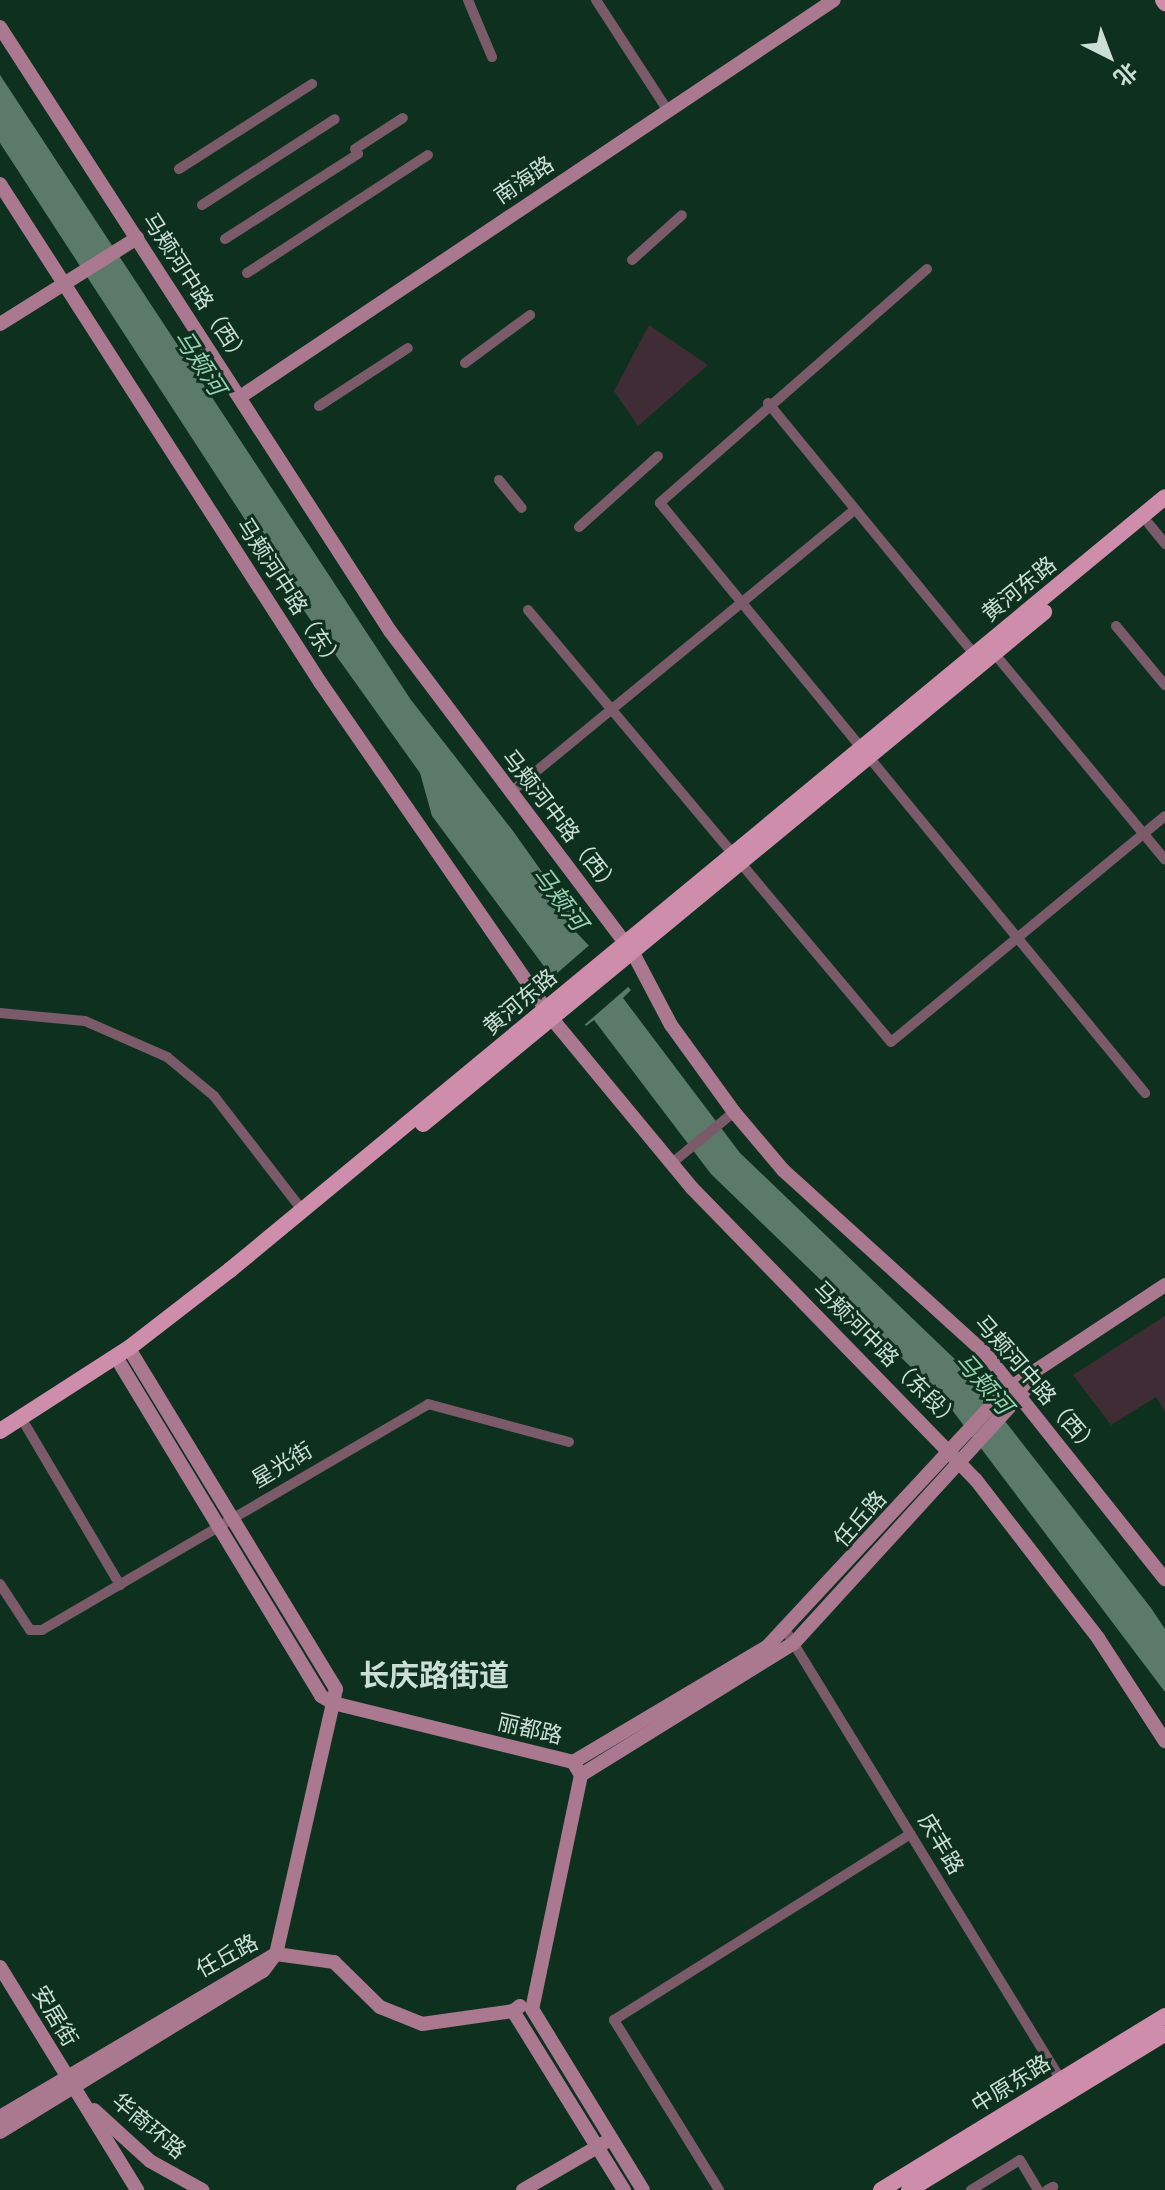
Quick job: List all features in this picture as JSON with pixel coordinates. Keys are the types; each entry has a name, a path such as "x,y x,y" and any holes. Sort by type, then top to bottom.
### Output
{"main road":[{"name":"黄河东路","path":"865,752 974,654 1165,497"},
{"name":"黄河东路","path":"0,1442 125,1356 565,1002 865,752 994,653 1165,511"},
{"name":"黄河东路","path":"0,1431 125,1356 302,1210 549,1015"},
{"name":"中原东路","path":"881,2190 1165,2016"},
{"name":"中原东路","path":"909,2190 1165,2034"}],"street":[{"path":"468,0 492,57"},
{"path":"596,0 668,111"},
{"name":"南海路","path":"240,397 829,1"},
{"name":"马颊河中路（西）","path":"0,27 390,631 629,947 671,1025 730,1115 1014,1393 1165,1579"},
{"path":"179,169 312,84"},
{"path":"225,239 403,118"},
{"path":"202,205 335,119"},
{"path":"247,273 428,155"},
{"name":"马颊河中路（东）","path":"0,184 70,281 320,682 549,1015"},
{"path":"632,260 682,215"},
{"path":"0,324 137,238"},
{"path":"927,269 768,403 660,503 1145,1093"},
{"path":"465,363 530,315"},
{"path":"319,406 408,348"},
{"path":"768,403 974,654"},
{"path":"579,527 658,456"},
{"path":"499,480 522,508"},
{"path":"511,792 855,509"},
{"path":"1149,524 1165,544"},
{"path":"528,610 891,1042 1165,816"},
{"path":"1116,626 1165,685"},
{"path":"994,653 1165,860"},
{"path":"0,1013 85,1021 167,1057 214,1096 302,1210"},
{"name":"马颊河中路（东段）","path":"549,1015 672,1163 955,1456 1090,1626 1165,1741"},
{"path":"672,1163 730,1115"},
{"name":"任丘路","path":"581,1775 790,1637 1014,1393 1165,1285"},
{"name":"任丘路","path":"1014,1393 1165,1296"},
{"path":"125,1356 233,1518 336,1689 276,1954 334,1962 380,2007 422,2024 513,2011 530,1998 581,1775"},
{"path":"125,1356 219,1527 321,1696 333,1703"},
{"name":"星光街","path":"0,1584 30,1630 120,1585 428,1404 569,1442"},
{"path":"26,1426 120,1585"},
{"name":"任丘路","path":"573,1762 790,1637"},
{"name":"庆丰路","path":"790,1637 1061,2080"},
{"name":"丽都路","path":"333,1703 573,1762 581,1775"},
{"path":"719,2190 614,2020 911,1834"},
{"name":"任丘路","path":"0,2132 70,2082 276,1954"},
{"name":"安居街","path":"0,1967 70,2082"},
{"path":"530,1998 643,2190"},
{"path":"513,2011 624,2190"},
{"path":"70,2082 137,2190"},
{"name":"任丘路","path":"0,2117 70,2082"},
{"name":"华商环路","path":"70,2082 150,2161 202,2190"},
{"path":"523,2190 612,2139"},
{"path":"971,2190 1020,2160 1038,2190"}],"shaded area":[{"path":"649,325 708,365 638,426 614,391"},
{"path":"1165,1316 1165,1412 1156,1397 1111,1425 1073,1375"}],"water":[{"name":"马颊河","path":"0,75 411,700 513,831 581,927 576,932 631,990 623,998 740,1153 962,1366 1151,1608 1165,1629 1165,1692 943,1398 711,1174 594,1020 586,1026 541,974 546,969 432,816 420,773 307,615 0,143"}],"pier":[{"path":"593,942 630,985 583,1026 545,983"}],"district":[{"name":"长庆路街道","path":"434,1676"}]}
